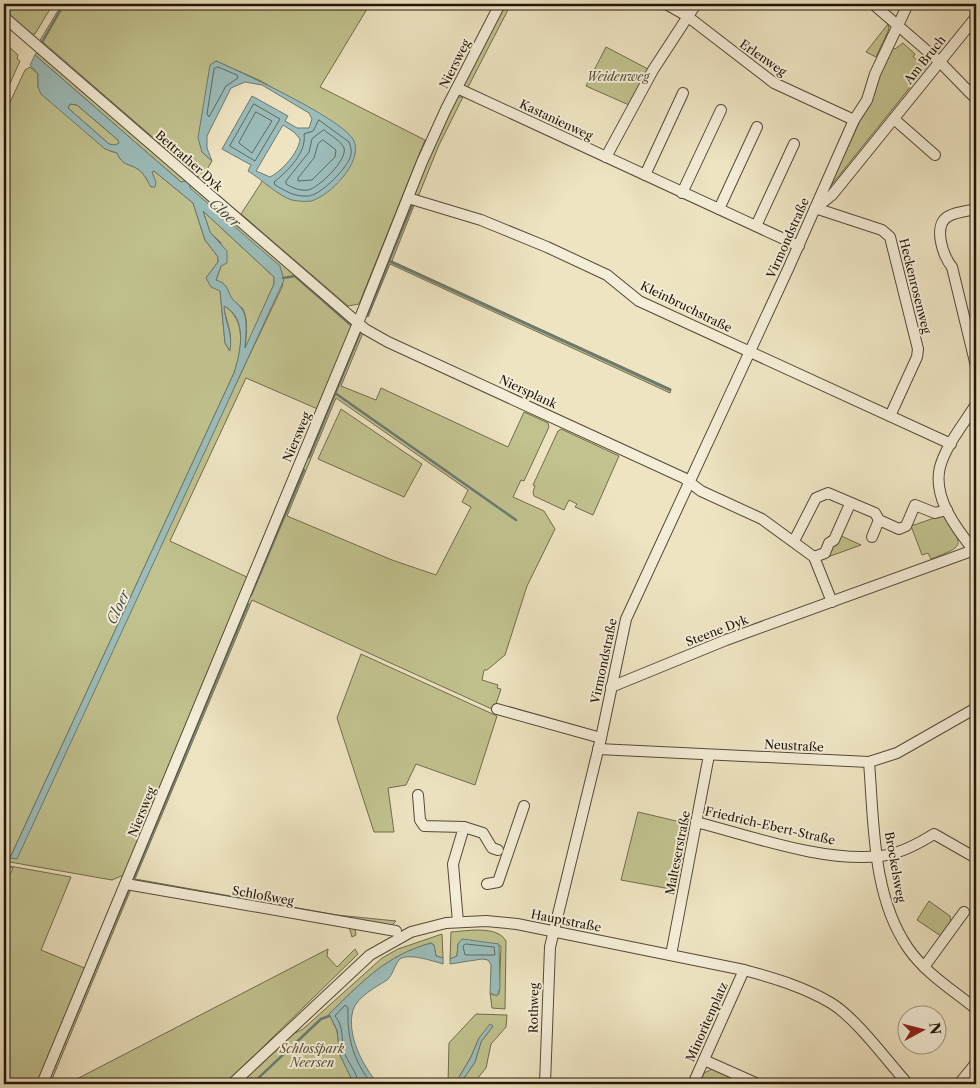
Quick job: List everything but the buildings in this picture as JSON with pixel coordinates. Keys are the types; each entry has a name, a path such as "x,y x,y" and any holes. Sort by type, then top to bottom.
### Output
{"street":[{"name":"Niersweg","path":"42,1084 358,323 434,135 500,4"},
{"name":"Erlenweg","path":"666,4 686,16 764,77 854,120"},
{"path":"606,157 653,70 686,16 696,4"},
{"path":"873,4 940,62 976,99"},
{"name":"Virmondstraße","path":"553,932 598,749 621,636 629,611 799,246 854,120 869,97 874,77 908,4"},
{"name":"Bettrather Dyk","path":"4,17 358,323"},
{"name":"Am Bruch","path":"815,208 832,195 976,17"},
{"name":"Kastanienweg","path":"457,88 799,246"},
{"path":"645,176 683,93"},
{"path":"682,193 721,110"},
{"path":"894,119 935,155"},
{"path":"719,209 757,127"},
{"path":"756,226 794,144"},
{"name":"Kleinbruchstraße","path":"408,198 481,220 562,254 608,275 640,301 951,444"},
{"name":"Heckenrosenweg","path":"815,208 882,230 890,237 918,349 917,357 890,416"},
{"path":"976,209 948,216 942,222 940,234 946,261 952,268 976,366"},
{"name":"Niersplank","path":"358,323 388,342 689,482"},
{"path":"975,551 948,510 941,495 938,476 941,464 951,444 976,404"},
{"path":"689,482 701,491 762,519 814,557 832,602"},
{"path":"794,541 816,498 828,493 850,504 875,513 879,520 898,529 906,526 915,505 935,513 948,510"},
{"path":"814,557 825,553 829,543 834,540 850,504"},
{"path":"872,537 879,520"},
{"name":"Steene Dyk","path":"611,687 832,602 975,551"},
{"name":"Neustraße","path":"598,749 869,762 897,753 976,708"},
{"path":"497,709 600,738"},
{"name":"Malteserstraße","path":"671,955 709,755"},
{"name":"Brockelsweg","path":"869,762 877,856 886,900 895,926 908,948 924,967 976,1009"},
{"path":"418,796 420,820 424,826 464,827 483,833 492,848 498,850"},
{"path":"487,884 498,882 524,806"},
{"name":"Friedrich-Ebert-Straße","path":"696,822 824,854 877,856 912,847 934,834 976,858"},
{"path":"458,922 453,864 464,827"},
{"name":"Schloßweg","path":"126,884 396,931"},
{"path":"924,967 964,912"},
{"name":"Hauptstraße","path":"232,1084 370,955 412,932 458,922 517,924 744,970 781,980 832,1003 853,1022 908,1084"},
{"name":"Rothweg","path":"545,1084 548,966 553,932"},
{"name":"Minoritenplatz","path":"693,1084 744,970"},
{"path":"704,1060 758,1084"},
{"path":"958,1084 976,1063"}],"green space":[{"path":"4,4 53,4 35,34 30,34 4,11"},
{"path":"62,4 370,4 320,87 425,140 359,304 348,306 241,214 263,180 268,186 338,127 261,81 216,61 202,152 212,161 201,179 44,43 39,42"},
{"path":"505,4 511,4 467,89 463,85"},
{"path":"888,24 889,29 876,57 866,52"},
{"path":"4,42 18,55 17,59 20,61 4,97"},
{"path":"903,43 915,54 913,57 918,61 921,59 928,65 829,188 862,116 870,105 876,84 893,48 895,49"},
{"name":"Weidenweg","path":"606,47 648,69 629,105 586,86"},
{"path":"37,52 186,181 181,182 35,55"},
{"path":"30,67 38,74 38,87 110,151 117,153 124,163 141,171 151,187 155,186 152,172 154,171 193,203 205,240 218,257 218,262 206,278 220,290 225,343 229,350 231,339 223,305 236,318 239,327 240,345 234,373 10,858 283,285 189,188 190,185 355,326 320,410 246,378 170,541 249,578 126,874 112,880 4,861 4,819 10,806 4,803 4,115 25,70"},
{"path":"457,97 463,97 439,145 418,197 414,193 434,142"},
{"path":"70,104 77,105 118,140 119,143 115,146 109,144 68,108"},
{"path":"410,202 415,203 392,261 671,389 670,393 390,264 368,317 365,314"},
{"path":"203,211 274,277 274,284 245,350 247,329 245,314 243,309 231,298 225,285 216,281 221,266 221,243 210,232"},
{"path":"359,330 363,333 341,386 376,400 381,388 508,447 524,412 548,423 549,427 524,481 521,480 513,497 544,511 555,529 527,586 505,655 487,670 484,670 482,680 498,685 497,688 501,689 494,710 252,600 135,879 337,915 396,921 390,927 141,885 130,879","holes":["336,398 468,490 462,502 471,507 436,575 392,560 287,516"]},
{"path":"341,409 422,464 404,497 318,459"},
{"path":"561,429 619,456 593,515 575,507 577,504 569,500 564,510 534,496 535,486 533,485 558,431"},
{"path":"943,515 955,533 958,543 951,551 931,559 928,553 922,555 911,526"},
{"path":"839,535 861,545 825,558"},
{"path":"361,654 497,716 475,785 416,764 406,785 388,788 394,832 374,832 337,718"},
{"path":"638,812 689,824 676,890 621,880"},
{"path":"4,865 71,877 41,950 87,969 39,1084 4,1084 4,888 13,868 6,867 4,872"},
{"path":"127,888 350,926 355,929 356,935 352,937 349,927 131,889 50,1084 45,1084"},
{"path":"929,901 950,916 951,922 941,936 917,920"},
{"path":"489,931 502,936 506,941 505,1009 492,1008 490,993 493,995 499,994 501,946 458,944 457,956 450,959 451,932"},
{"name":"Schlosspark Neersen","path":"442,934 443,958 436,956 434,945 431,943 400,955 375,971 329,1014 337,1031 340,1055 354,1084 240,1084 291,1035 303,1029 382,958 398,949"},
{"path":"328,949 327,956 337,967 355,949 358,954 225,1084 67,1084"},
{"path":"476,1014 507,1015 506,1027 491,1044 486,1068 473,1084 460,1084 475,1062 481,1042 493,1026 479,1038 471,1057 455,1084 448,1084 449,1043"},
{"path":"712,1069 735,1079 733,1084 699,1084 704,1073"}],"water":[{"path":"35,55 181,182 186,181 190,188 280,266 284,280 17,859 10,858 234,373 239,355 241,336 237,318 232,311 224,306 230,333 230,351 225,343 220,291 211,287 206,278 218,262 218,257 205,240 193,203 154,171 152,172 156,182 155,187 151,187 141,171 124,163 117,153 105,149 41,94 38,87 38,74 30,65","holes":["70,104 77,105 118,140 119,143 115,145 109,144 68,108","203,211 274,277 274,284 245,348 246,323 244,313 231,297 226,286 216,280 221,266 227,263 227,251 210,232"]},
{"path":"216,61 291,97 347,132 354,141 356,149 354,159 343,177 319,198 311,201 292,200 276,192 248,171 251,165 222,149 252,96 288,116 285,121 297,128 309,128 312,119 309,113 262,85 245,82 231,88 207,136 207,148 212,161 202,152 198,138 210,65","holes":["283,125 294,132 300,139 299,144 297,150 285,166 270,177 256,171"]},
{"path":"462,939 499,944 500,988 497,996 490,993 491,965 488,960 482,959 450,964 450,959 457,956 458,944"},
{"path":"431,943 434,945 436,956 443,958 443,964 420,958 402,958 397,962 391,976 387,980 367,993 355,1005 351,1020 354,1040 357,1050 378,1084 354,1084 340,1055 337,1030 329,1014 375,971 415,948"},
{"path":"490,1024 493,1026 481,1042 475,1062 460,1084 455,1084 471,1057 479,1038"}],"waterway":[{"path":"41,44 64,4"},
{"path":"389,261 412,205"},
{"path":"368,314 389,261 670,390"},
{"path":"283,278 295,276 352,326"},
{"path":"309,457 360,333"},
{"path":"335,393 516,520"},
{"path":"251,595 304,470"},
{"path":"134,877 248,604"},
{"path":"47,1084 128,891"},
{"path":"252,1084 321,1019 329,1016"}],"water label":[{"name":"Cloer","path":"225,213"},
{"name":"Cloer","path":"118,607"}]}
